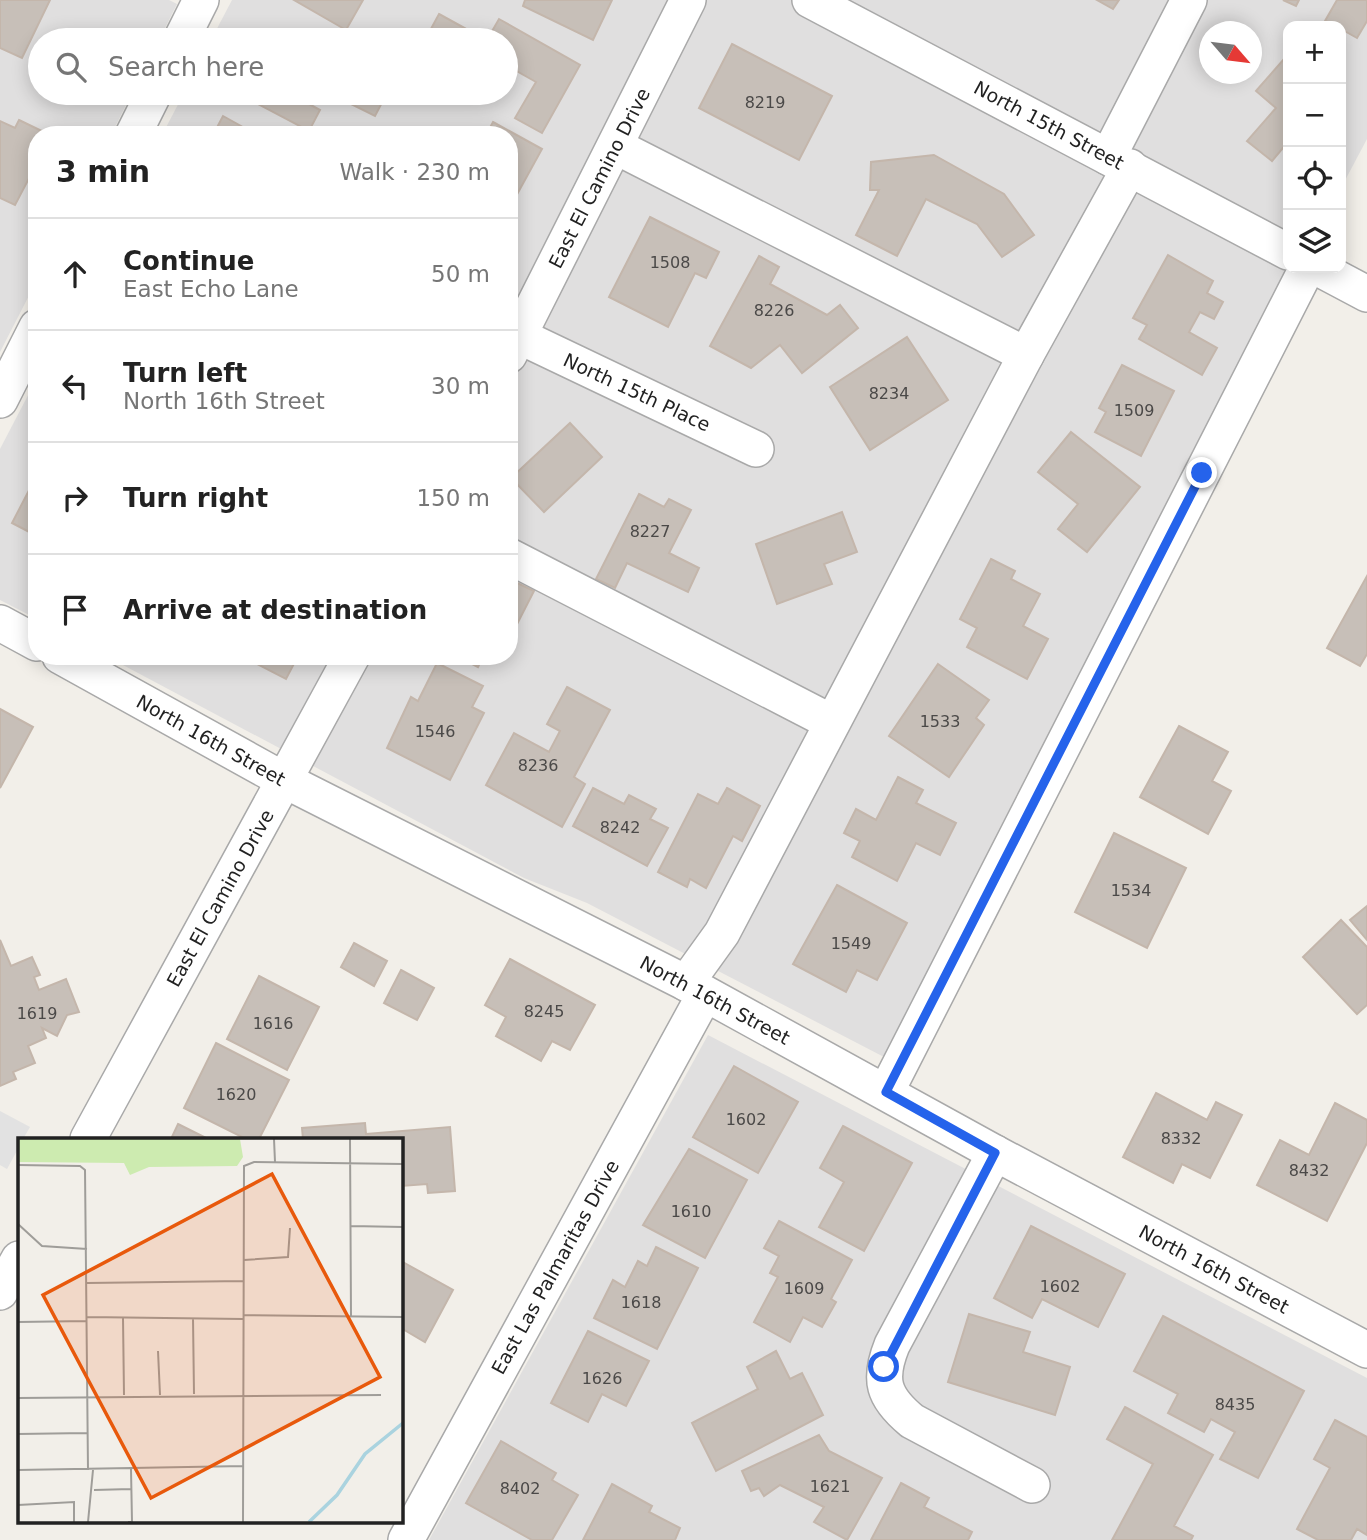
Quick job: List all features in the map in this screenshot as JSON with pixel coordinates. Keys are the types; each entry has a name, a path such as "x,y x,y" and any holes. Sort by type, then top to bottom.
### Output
{"street":[{"path":"187,28 201,0"},
{"name":"East El Camino Drive","path":"518,338 688,0"},
{"name":"North 15th Street","path":"810,0 1283,249"},
{"path":"1119,162 1189,0"},
{"path":"138,126 148,105"},
{"path":"615,146 1026,355"},
{"name":"East Las Palmaritas Drive","path":"406,1540 695,989 831,722 1026,355 1119,162"},
{"path":"886,1092 1304,273"},
{"path":"1327,273 1367,294"},
{"path":"0,400 28,345"},
{"name":"North 15th Place","path":"518,348 756,449"},
{"path":"518,561 831,722"},
{"path":"0,623 28,638"},
{"name":"North 16th Street","path":"76,665 284,780 695,989 995,1153 1367,1350"},
{"name":"East El Camino Drive","path":"89,1138 347,665"},
{"path":"995,1153 892,1345 884,1367 885,1389 895,1408 912,1421 1032,1485"},
{"path":"0,1292 18,1261"}],"shaded area":[{"path":"0,0 169,0 177,4 165,28 28,28 28,105 126,105 116,126 28,126 28,298 0,352"},
{"path":"232,0 1367,0 1367,139 1346,179 1346,21 1283,21 1283,273 1295,273 884,1057 587,903 524,878 123,665 518,665 518,126 167,126 178,105 518,105 518,28 217,28"},
{"path":"28,395 28,614 0,600 0,449"},
{"path":"708,1035 1367,1378 1367,1540 429,1540"},
{"path":"0,1111 30,1127 24,1138 18,1138 18,1149 7,1169 0,1165"}],"building":[{"path":"0,0 50,0 36,28 28,28 28,46 22,58 0,48"},
{"path":"294,0 363,0 347,28 343,28"},
{"path":"525,0 612,0 593,40 523,6"},
{"path":"1097,0 1119,0 1113,9"},
{"path":"1283,0 1299,0 1296,6"},
{"path":"1337,0 1367,0 1367,21 1357,38 1346,32 1346,21 1325,21"},
{"path":"439,14 464,28 431,28"},
{"path":"499,19 515,28 494,28"},
{"path":"518,30 580,65 542,133 515,118 536,82 518,72"},
{"path":"732,44 832,96 799,160 699,108"},
{"path":"1283,60 1283,148 1272,161 1247,141 1276,108 1256,91"},
{"path":"260,105 311,105 320,110 312,126 300,126"},
{"path":"353,105 381,105 375,116"},
{"path":"223,116 241,126 218,126"},
{"path":"19,120 31,126 28,126 28,180 15,205 0,198 0,121 15,128"},
{"path":"518,136 542,149 518,193"},
{"path":"934,155 1004,194 1034,235 1002,257 977,224 926,199 897,256 856,235 879,190 870,190 871,162"},
{"path":"650,217 719,252 706,278 695,273 668,327 609,297"},
{"path":"1168,255 1213,281 1207,293 1223,302 1214,319 1200,312 1189,332 1217,348 1202,375 1139,339 1147,325 1133,318"},
{"path":"759,256 779,267 770,284 827,315 840,305 858,328 802,373 780,345 751,368 710,346"},
{"path":"907,337 948,400 870,450 830,387"},
{"path":"1122,365 1174,391 1141,456 1095,432 1106,412 1099,408"},
{"path":"570,423 602,457 544,512 518,485 518,471"},
{"path":"1071,432 1140,487 1087,552 1058,529 1078,504 1038,472"},
{"path":"28,492 28,531 12,523"},
{"path":"639,494 664,507 669,499 691,510 669,553 699,568 688,592 627,563 615,588 596,579"},
{"path":"842,512 857,552 824,564 832,584 777,604 756,544"},
{"path":"991,559 1015,571 1011,579 1040,594 1023,626 1048,639 1027,679 967,647 977,628 960,619"},
{"path":"1367,576 1367,654 1360,666 1327,648"},
{"path":"518,583 534,591 518,622"},
{"path":"938,664 989,700 976,718 984,725 949,777 889,736"},
{"path":"259,665 293,665 286,679"},
{"path":"436,665 483,686 472,707 484,713 450,780 387,748 411,697 418,701"},
{"path":"567,687 610,710 574,777 585,784 562,827 486,785 514,733 549,752 560,731 547,724"},
{"path":"0,709 33,727 0,788"},
{"path":"1179,726 1228,752 1212,781 1231,791 1208,834 1140,797"},
{"path":"898,777 923,790 916,803 956,823 940,855 916,843 897,881 852,857 860,841 844,833 856,809 876,820"},
{"path":"593,788 624,804 629,795 656,809 650,819 668,828 647,866 573,826"},
{"path":"727,788 760,806 742,841 733,836 706,888 690,879 687,887 658,872 698,794 718,804"},
{"path":"1114,833 1186,868 1147,948 1075,912"},
{"path":"837,885 907,923 877,980 857,970 846,992 793,964"},
{"path":"1367,906 1367,940 1350,920"},
{"path":"1341,920 1367,947 1367,1005 1357,1014 1303,957"},
{"path":"0,940 11,966 32,957 40,975 34,977 39,990 66,979 79,1012 67,1015 57,1036 42,1028 46,1038 28,1046 35,1063 13,1072 16,1079 0,1086"},
{"path":"354,943 387,961 374,986 341,967"},
{"path":"510,959 595,1005 570,1050 552,1041 541,1061 496,1036 506,1017 485,1005"},
{"path":"401,970 434,988 417,1020 384,1003"},
{"path":"259,976 319,1007 287,1070 227,1039"},
{"path":"216,1043 289,1080 260,1138 244,1138 184,1108"},
{"path":"734,1066 798,1102 758,1173 693,1137"},
{"path":"1156,1093 1207,1120 1216,1102 1242,1115 1210,1178 1182,1164 1173,1183 1123,1157"},
{"path":"1335,1103 1367,1120 1367,1143 1327,1221 1257,1185 1280,1140 1309,1155"},
{"path":"365,1123 366,1134 450,1127 455,1191 428,1193 427,1184 402,1186 402,1138 303,1138 302,1128"},
{"path":"178,1124 206,1138 171,1138"},
{"path":"843,1126 912,1163 864,1251 819,1227 844,1182 820,1168"},
{"path":"689,1149 747,1180 705,1258 643,1225"},
{"path":"779,1221 852,1260 831,1299 836,1302 822,1327 803,1317 790,1342 754,1322 778,1277 770,1273 779,1256 764,1248"},
{"path":"1031,1226 1125,1274 1098,1327 1042,1299 1032,1318 994,1298"},
{"path":"656,1247 698,1268 657,1349 594,1318 613,1280 625,1287 638,1261 647,1266"},
{"path":"402,1262 453,1290 425,1342 402,1329"},
{"path":"969,1314 1030,1332 1023,1352 1070,1367 1055,1415 948,1382"},
{"path":"1163,1316 1304,1391 1258,1478 1220,1459 1235,1432 1211,1419 1204,1432 1168,1413 1178,1394 1134,1371"},
{"path":"588,1331 649,1361 626,1406 602,1394 588,1422 551,1403"},
{"path":"776,1351 790,1379 802,1373 823,1415 716,1471 692,1423 758,1389 747,1367"},
{"path":"1125,1407 1213,1455 1174,1526 1193,1536 1191,1540 1112,1540 1153,1464 1107,1439"},
{"path":"1335,1420 1367,1437 1367,1535 1357,1529 1351,1540 1318,1540 1297,1529 1330,1468 1314,1459"},
{"path":"819,1435 829,1451 882,1478 847,1540 814,1522 824,1507 780,1485 764,1496 759,1488 751,1491 742,1471"},
{"path":"501,1441 556,1473 552,1480 578,1495 552,1540 532,1540 466,1503"},
{"path":"901,1483 929,1498 924,1507 972,1532 968,1540 871,1540"},
{"path":"612,1484 652,1506 649,1512 680,1528 675,1540 583,1540"}],"route":[{"path":"884,1367 892,1345 995,1153 886,1092 1202,473"}]}
